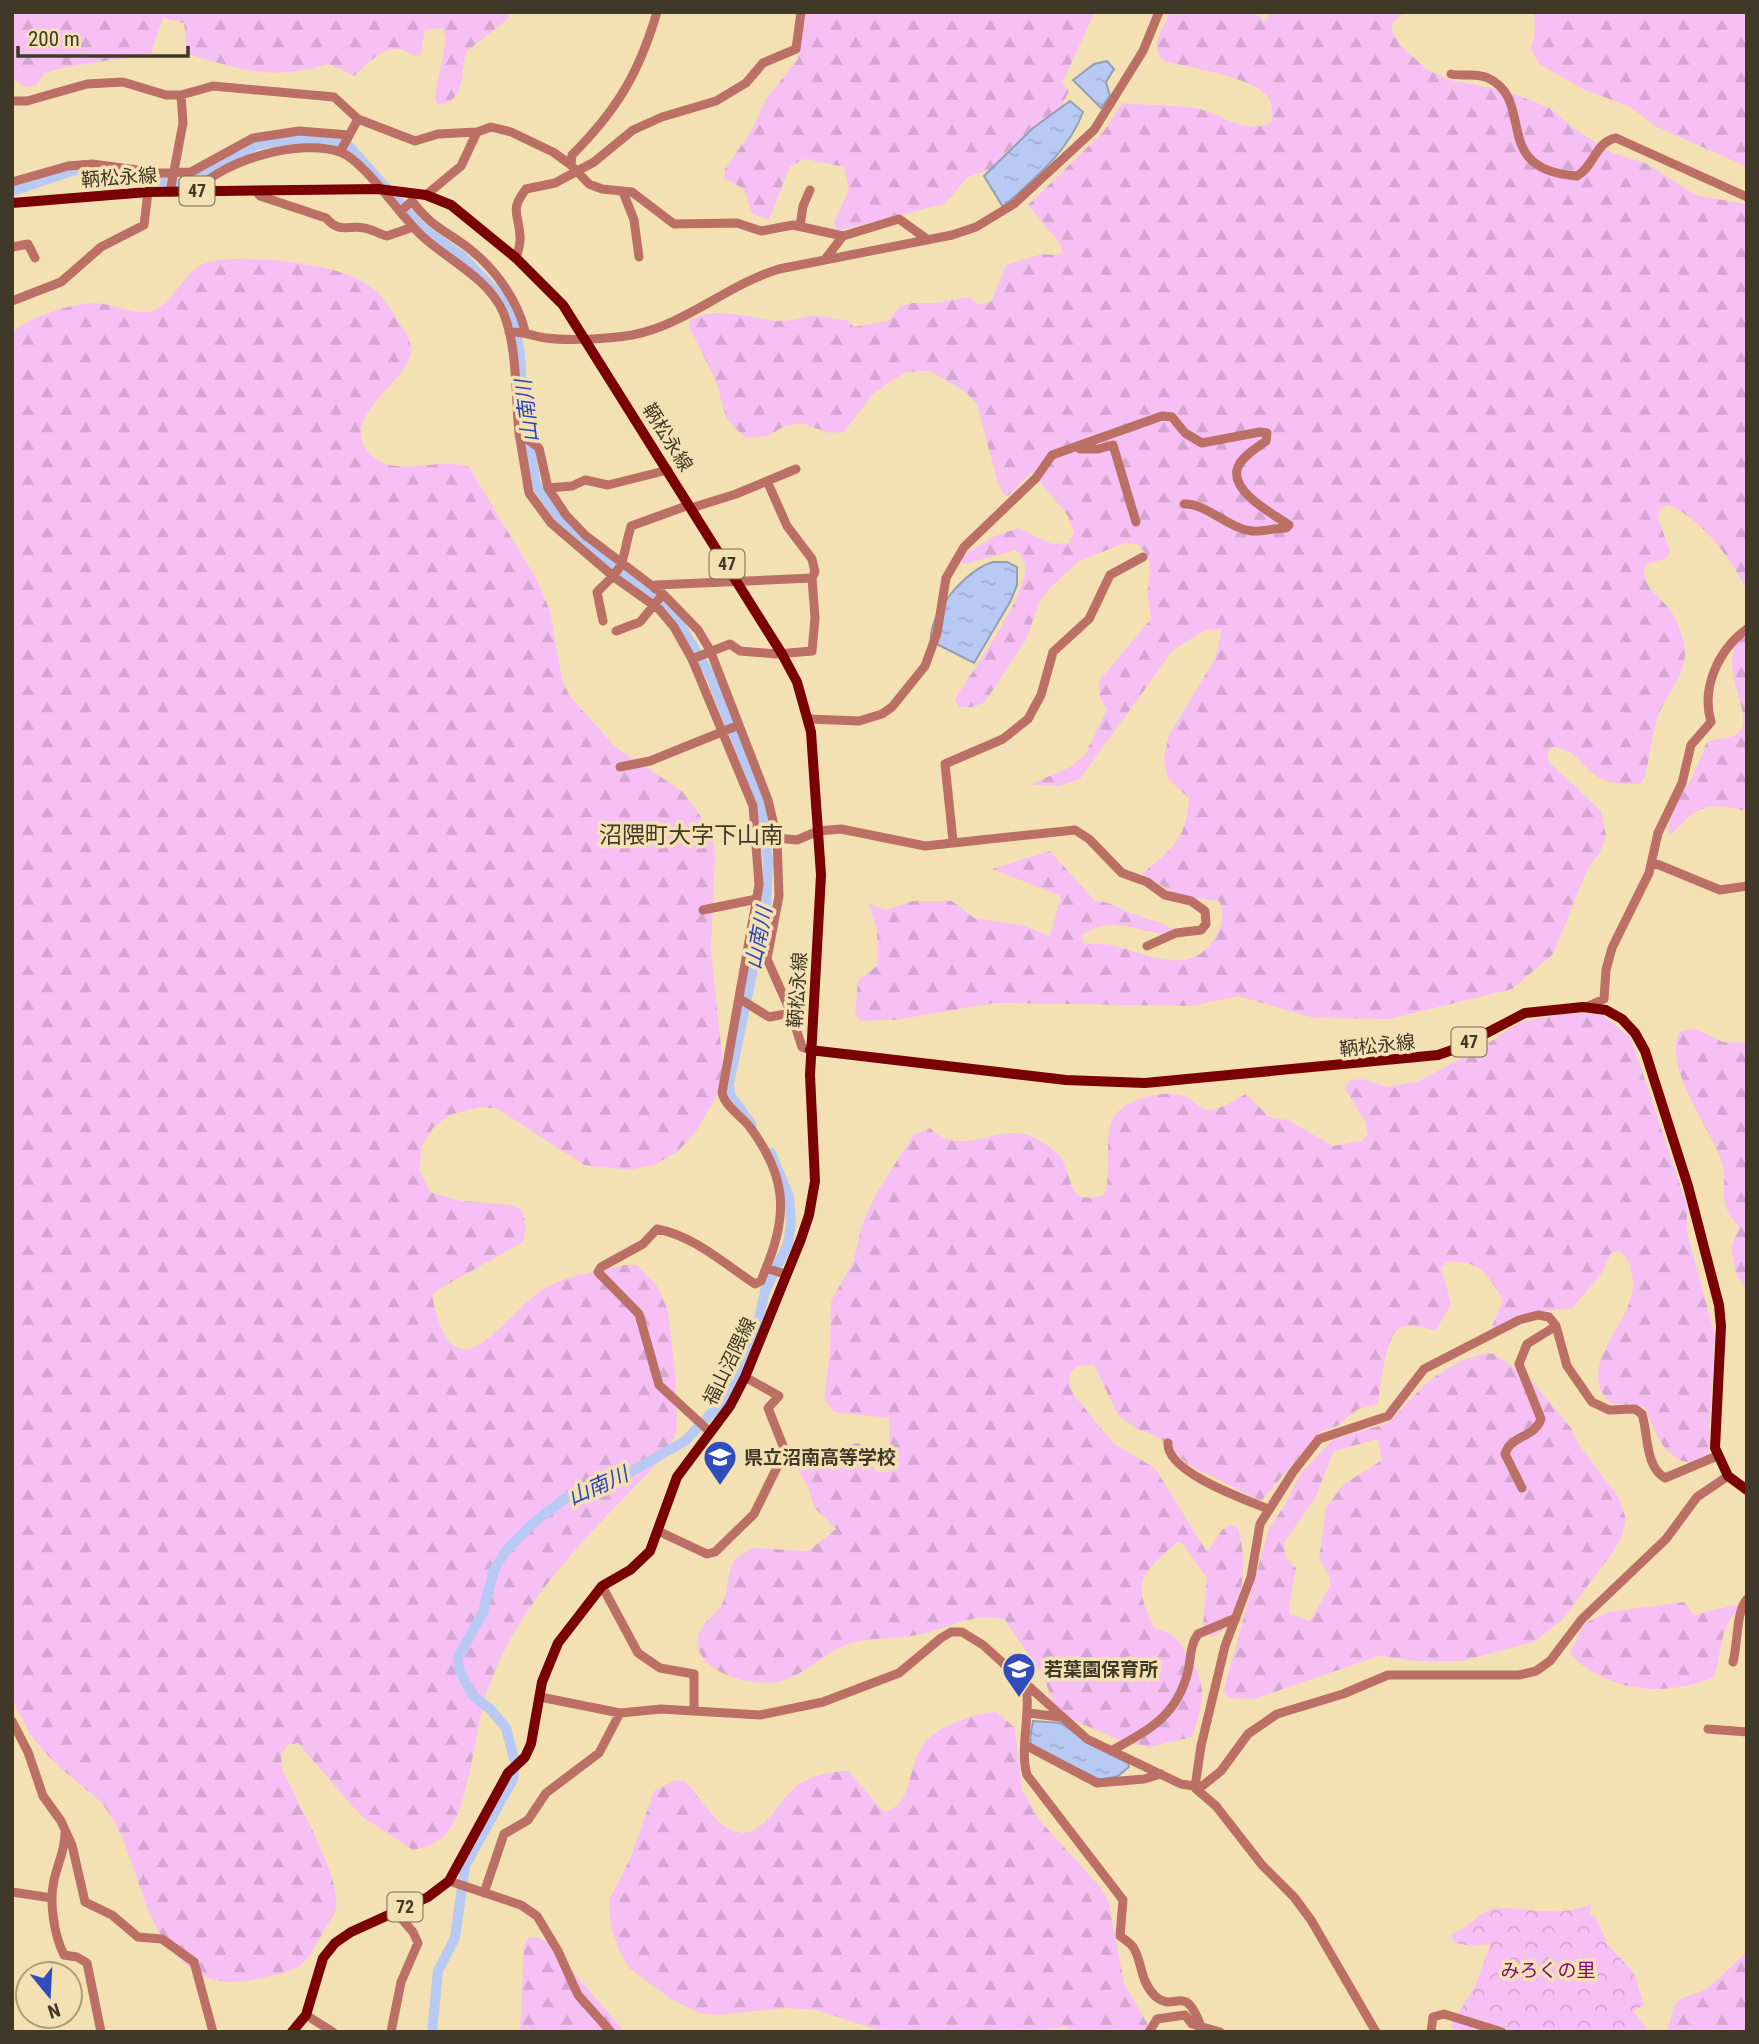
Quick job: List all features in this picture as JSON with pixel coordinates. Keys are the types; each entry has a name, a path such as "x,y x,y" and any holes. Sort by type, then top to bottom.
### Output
{"main road":[{"name":"鞆松永線","path":"12,203 170,190 379,189 426,195 469,217 516,258 563,305 738,582 797,682 808,719 818,831 819,924 810,1050 1066,1080 1145,1083 1408,1060 1458,1048 1525,1013 1586,1007 1606,1010 1622,1019 1635,1033 1645,1051 1688,1186 1719,1305 1721,1326 1715,1448 1728,1476 1747,1490"},
{"name":"福山沼隈線","path":"292,2032 306,2015 323,1958 335,1943 428,1897 449,1881 531,1744 549,1662 558,1643 602,1586 642,1561 658,1531 677,1477 708,1431 730,1406 745,1377 782,1273 809,1215 814,1181 810,1050"}],"street":[{"path":"574,168 572,155 603,124 630,85 657,12"},
{"path":"516,258 520,234 514,216 518,199 531,186 548,186 574,168 594,162 633,130 662,117 716,101 746,83 763,63 788,54 798,46 797,26 800,12"},
{"path":"510,332 524,331 546,338 585,338 620,336 652,330 764,274 826,258 928,240 976,228 1014,204 1094,130 1149,40 1159,12"},
{"path":"1451,74 1486,77 1500,85 1511,103 1524,152 1537,166 1577,176 1587,169 1605,143 1616,138 1747,197"},
{"path":"12,101 27,100 87,84 123,82 166,95 181,95 213,86 334,97 358,119 415,141 438,134 477,132 491,127 511,132 574,168 589,184 602,189 632,192 674,223 737,223 761,231 800,226 843,236 899,219 908,222 928,240"},
{"path":"170,190 171,173 183,123 181,95"},
{"path":"341,151 358,119"},
{"path":"12,182 68,166 92,164 171,173 191,172 245,141 269,134 299,131 348,136"},
{"path":"426,195 461,166 477,132"},
{"path":"197,191 204,182 255,156 293,150 341,151 355,162 413,227 496,299 510,332 520,435 529,493 551,523 698,630 708,651 768,800 777,838 779,896 767,959 792,1013 802,1047 810,1050"},
{"path":"800,226 803,206 810,190"},
{"path":"256,191 260,196 326,218 331,225 348,230 362,227 387,236 413,227"},
{"path":"12,301 61,282 101,247 144,225 148,192"},
{"path":"622,192 634,220 639,257"},
{"path":"401,211 411,203 434,227 471,250 494,273 513,299 524,331"},
{"path":"826,258 843,236"},
{"path":"12,247 27,244 34,258"},
{"path":"808,719 859,721 882,715 892,707 917,679 933,648 941,595 956,557 1036,478 1052,455 1162,416 1172,416 1185,433 1202,443 1267,433 1266,442 1246,456 1238,465 1237,472 1250,497 1269,515 1289,525 1253,531 1216,518 1191,503 1184,504"},
{"path":"520,435 539,448 548,488 555,500 618,572 657,598 693,658 753,806 758,851 757,899 745,1002 734,1016 722,1093 749,1126 777,1176 781,1229 761,1281 755,1284 711,1256 704,1247 657,1229 643,1244 601,1267 598,1272 639,1314 659,1385 708,1431"},
{"path":"1067,449 1098,449 1113,445 1136,522"},
{"path":"603,621 597,592 618,572 631,526 796,469"},
{"path":"548,488 572,486 585,480 608,485 668,470"},
{"path":"693,658 730,644 740,651 812,651 815,618 812,578 815,572 812,559 787,526 766,481"},
{"path":"953,841 945,764 1003,739 1028,719 1041,695 1054,652 1094,612 1110,575 1143,557"},
{"path":"616,632 640,622 657,598 656,585 812,578"},
{"path":"1586,1007 1604,999 1606,970 1612,948 1649,873 1661,826 1682,783 1690,746 1711,722 1707,707 1710,684 1730,643 1747,629"},
{"path":"620,767 650,761 737,726"},
{"path":"777,838 797,840 818,831 841,829 925,846 1068,830 1082,832 1122,873 1147,882 1165,895 1191,901 1205,911 1206,924 1201,930 1176,933 1147,946"},
{"path":"1652,862 1720,890 1747,886"},
{"path":"703,910 757,899"},
{"path":"745,1002 769,1017 792,1013"},
{"path":"767,1268 782,1273"},
{"path":"1195,1787 1201,1746 1225,1646 1251,1577 1260,1524 1268,1509 1319,1439 1388,1416 1424,1369 1519,1320 1538,1314 1549,1317 1556,1326 1567,1366 1592,1402 1609,1410 1635,1409 1642,1414 1651,1459 1661,1476 1665,1478 1717,1456"},
{"path":"1522,1488 1512,1474 1505,1454 1510,1443 1538,1426 1541,1419 1519,1364 1527,1344 1556,1326"},
{"path":"658,1531 707,1554 715,1552 754,1514 765,1496 785,1451 768,1408 779,1396 745,1377"},
{"path":"1168,1443 1170,1455 1184,1469 1268,1509"},
{"path":"540,1697 620,1713 661,1709 760,1715 823,1702 899,1673 951,1632 972,1636 1087,1739 1161,1774 1201,1787 1221,1770 1248,1734 1277,1714 1343,1694 1388,1675 1519,1675 1536,1671 1550,1661 1582,1619 1666,1539 1697,1497 1728,1476"},
{"path":"602,1586 638,1653 660,1668 694,1674 694,1711"},
{"path":"1733,1662 1739,1633 1740,1608 1747,1599"},
{"path":"1111,1751 1147,1732 1174,1704 1186,1677 1192,1647 1198,1634 1236,1618"},
{"path":"1031,1688 1027,1695 1029,1713 1023,1762 1027,1775 1123,1900 1120,1936 1133,1947 1140,1975 1155,1996 1164,2001 1185,2000 1192,2004 1200,2024"},
{"path":"484,1892 504,1834 528,1820 546,1793 599,1754 620,1713"},
{"path":"1029,1713 1061,1717"},
{"path":"12,1721 28,1752 43,1796 66,1829 81,1878 85,1902 112,1914 138,1937 162,1939 194,1962 211,2031"},
{"path":"1708,1729 1747,1732"},
{"path":"1027,1746 1097,1783 1144,1779 1161,1774"},
{"path":"1195,1787 1216,1806 1262,1865 1294,1897 1311,1920 1376,2032"},
{"path":"66,1829 65,1850 53,1882 52,1898 62,1953 87,1963 101,2032"},
{"path":"449,1881 521,1905 537,1916 558,1951 578,1995 611,2032"},
{"path":"12,1892 52,1898"},
{"path":"391,2032 401,1982 418,1943 413,1932 395,1911"},
{"path":"1431,2032 1433,2017 1444,2014 1502,2032"},
{"path":"306,2015 333,2032"},
{"path":"1149,2032 1157,2019 1173,2015 1185,2015 1192,2024 1200,2024 1220,2032"}],"green space":[{"path":"12,12 508,12 509,18 466,52 457,94 446,103 437,104 435,96 446,40 443,28 425,30 420,55 392,49 375,58 354,76 329,64 273,73 241,69 187,54 184,23 163,18 151,54 66,67 45,73 36,85 25,87 12,78"},
{"path":"804,12 1095,12 1062,83 1069,91 1059,111 1032,128 1001,157 994,168 968,177 944,204 837,231 834,223 849,189 844,167 805,159 790,166 769,220 752,214 744,189 724,178 725,169 752,130 765,100 798,59"},
{"path":"1170,12 1253,12 1264,20 1268,18 1268,12 1406,12 1394,21 1391,29 1399,44 1426,69 1450,80 1507,91 1550,108 1572,127 1610,152 1645,163 1696,195 1745,204 1747,592 1725,554 1703,529 1668,505 1660,509 1658,518 1670,551 1666,559 1649,563 1644,569 1644,575 1651,589 1669,609 1677,623 1684,644 1683,665 1657,719 1645,777 1640,784 1616,783 1600,778 1571,753 1559,748 1552,747 1547,753 1549,762 1601,811 1606,836 1600,853 1588,868 1553,954 1512,989 1390,1019 1314,1018 1238,996 1192,1006 994,1003 896,1020 859,1021 855,1013 858,981 878,965 877,930 869,904 886,910 913,901 952,901 974,918 1022,925 1050,936 1061,896 992,869 1050,851 1095,901 1111,904 1172,929 1172,934 1106,925 1081,935 1084,944 1111,945 1170,960 1184,960 1196,956 1208,947 1221,924 1219,901 1179,896 1142,874 1170,850 1185,824 1189,798 1168,779 1164,758 1169,735 1215,659 1222,629 1205,630 1173,650 1080,779 1059,786 1029,785 1070,767 1085,755 1107,709 1100,698 1099,681 1151,619 1148,593 1150,565 1146,555 1137,544 1125,543 1079,561 1050,588 1039,603 1026,640 985,702 973,707 959,707 955,700 1008,615 1023,582 1025,569 1016,550 965,564 961,563 964,555 995,536 1018,528 1052,544 1069,543 1074,532 1068,516 1032,472 1008,496 1004,495 998,483 977,405 966,392 929,371 907,372 891,381 873,394 844,432 830,433 801,423 783,427 768,436 746,438 727,420 715,379 689,326 690,321 711,313 782,321 815,316 847,320 854,327 888,321 900,307 912,303 936,303 969,297 979,305 991,302 1006,265 1041,254 1062,253 1060,244 1028,205 1104,131 1122,103 1194,108 1242,125 1261,126 1272,122 1270,102 1259,89 1234,78 1164,61 1159,56 1158,38"},
{"path":"1534,12 1747,12 1747,167 1657,127 1628,106 1585,90 1539,64 1531,49 1535,32"},
{"path":"228,259 272,260 342,273 367,285 384,300 408,336 411,351 408,362 365,419 361,431 363,443 371,455 381,462 393,465 457,464 469,467 537,580 550,611 562,679 569,695 614,746 682,791 712,832 715,855 711,950 723,1065 717,1095 695,1133 677,1152 654,1165 629,1170 584,1165 498,1109 480,1107 449,1115 433,1128 422,1145 419,1170 430,1192 461,1201 512,1205 522,1210 526,1226 523,1242 432,1295 441,1328 453,1345 465,1349 480,1344 526,1303 551,1285 582,1274 637,1265 657,1286 668,1311 675,1371 677,1428 668,1452 564,1563 520,1624 501,1657 487,1692 466,1787 454,1822 446,1834 431,1845 413,1850 361,1816 298,1743 287,1745 281,1755 282,1769 325,1859 336,1894 336,1907 307,1959 296,1968 251,1980 223,1982 195,1971 176,1955 162,1937 151,1917 128,1851 107,1810 38,1744 12,1698 12,334 38,317 85,304 100,303 147,312 156,309 170,298 189,275 203,264"},
{"path":"1747,636 1747,811 1721,806 1703,808 1669,836 1668,815 1692,778 1707,742 1734,735 1743,726 1732,666 1738,640"},
{"path":"1572,1012 1602,1015 1631,1038 1687,1206 1687,1232 1715,1336 1708,1456 1691,1462 1674,1456 1661,1442 1645,1407 1610,1403 1600,1388 1598,1372 1602,1357 1627,1308 1632,1291 1630,1267 1620,1251 1611,1253 1602,1273 1572,1308 1534,1312 1490,1331 1503,1300 1498,1291 1482,1270 1475,1266 1447,1262 1441,1268 1451,1304 1436,1330 1411,1326 1398,1329 1386,1353 1378,1404 1358,1409 1337,1426 1320,1432 1261,1501 1187,1464 1158,1437 1137,1429 1118,1415 1094,1365 1077,1366 1071,1372 1069,1381 1073,1394 1114,1444 1155,1468 1207,1552 1222,1530 1230,1525 1238,1528 1243,1556 1241,1589 1231,1619 1222,1630 1211,1637 1203,1627 1207,1578 1181,1542 1177,1542 1155,1563 1143,1579 1143,1599 1154,1628 1168,1633 1178,1641 1192,1661 1201,1681 1202,1701 1192,1737 1149,1747 1121,1741 1073,1720 1054,1704 1043,1676 1005,1620 994,1618 972,1619 917,1635 852,1643 835,1650 795,1676 777,1682 738,1679 712,1667 703,1657 698,1646 699,1633 722,1604 736,1558 752,1548 808,1551 836,1529 814,1507 808,1487 799,1472 802,1463 831,1449 847,1444 862,1444 868,1462 877,1471 886,1472 898,1466 890,1447 889,1418 834,1412 824,1399 830,1350 831,1301 853,1262 862,1225 876,1194 914,1134 930,1128 941,1137 953,1141 1003,1134 1028,1135 1061,1157 1074,1191 1079,1195 1104,1195 1108,1177 1109,1130 1117,1113 1133,1101 1154,1095 1175,1094 1188,1098 1204,1109 1212,1110 1246,1094 1269,1117 1288,1120 1333,1146 1361,1141 1368,1135 1365,1122 1346,1090 1345,1086 1351,1080 1363,1079 1387,1087 1419,1081 1482,1047 1521,1022"},
{"path":"1694,1028 1723,1042 1747,1043 1747,1291 1736,1274 1731,1248 1739,1227 1726,1208 1720,1157 1689,1096 1677,1062 1679,1032"},
{"path":"1486,1353 1494,1354 1529,1378 1571,1428 1578,1443 1619,1498 1626,1519 1622,1536 1613,1552 1562,1620 1534,1642 1462,1661 1415,1661 1379,1656 1254,1699 1228,1698 1223,1692 1269,1528 1285,1505 1301,1473 1332,1440 1388,1423 1427,1382 1460,1361","holes":["1378,1439 1382,1460 1343,1485 1326,1508 1319,1559 1330,1578 1330,1586 1310,1621 1290,1614 1296,1568 1286,1559 1284,1543 1316,1496 1334,1451"]},
{"path":"1684,1602 1694,1615 1734,1605 1740,1609 1728,1623 1714,1677 1677,1687 1639,1688 1603,1678 1570,1652 1585,1623 1608,1612"},
{"path":"996,1712 1015,1728 1022,1790 1041,1822 1101,1888 1109,1903 1124,1983 1152,2032 1071,2032 1066,2027 1032,2032 884,2032 816,2010 787,2008 717,2015 699,2013 671,1999 630,1969 619,1951 611,1926 609,1900 630,1859 654,1791 676,1780 685,1781 712,1814 729,1829 739,1833 749,1832 765,1821 797,1785 811,1778 848,1771 884,1812 894,1808 906,1792 916,1760 926,1741 959,1721"},
{"name":"みろくの里","path":"1592,1903 1589,1915 1596,1917 1608,1945 1634,1973 1644,2005 1633,2011 1650,2032 1454,2032 1451,2024 1474,1988 1491,1944 1471,1946 1454,1943 1451,1934 1492,1909 1559,1911 1582,1908"},
{"path":"537,1937 547,1942 625,2032 520,2032 524,1946 529,1938"},
{"path":"1747,1952 1747,2032 1667,2032 1674,2006 1680,1999 1707,1989"}],"water":[{"path":"1107,61 1114,69 1106,82 1110,96 1101,108 1073,80 1094,64"},
{"path":"1070,101 1083,112 1069,140 1049,164 1003,207 984,176 1033,128"},
{"path":"993,562 1007,562 1017,567 1017,585 974,663 931,641 932,630 942,606 951,594 972,573"},
{"path":"1033,1721 1061,1723 1087,1742 1128,1763 1129,1767 1118,1776 1100,1780 1031,1744"}],"waterway":[{"name":"山南川","path":"12,191 75,170 103,171 178,184 203,176 256,145 292,139 326,139 348,145 420,226 463,257 502,298 515,327 524,414 536,485 560,520 611,567 670,611 710,675 760,799 768,862 766,907 729,1084 730,1095 752,1125"},
{"name":"山南川","path":"432,2032 438,1971 455,1938 465,1866 513,1779 515,1763 506,1728 490,1709 473,1696 459,1670 458,1658 483,1612 494,1570 505,1552 532,1524 567,1497 627,1474 685,1441 724,1400 756,1332 765,1291 788,1244 791,1223 789,1197 771,1153"}],"place":[{"name":"県立沼南高等学校","path":"720,1487"},
{"name":"若葉園保育所","path":"1019,1699"}],"district":[{"name":"沼隈町大字下山南","path":"691,835"}]}
